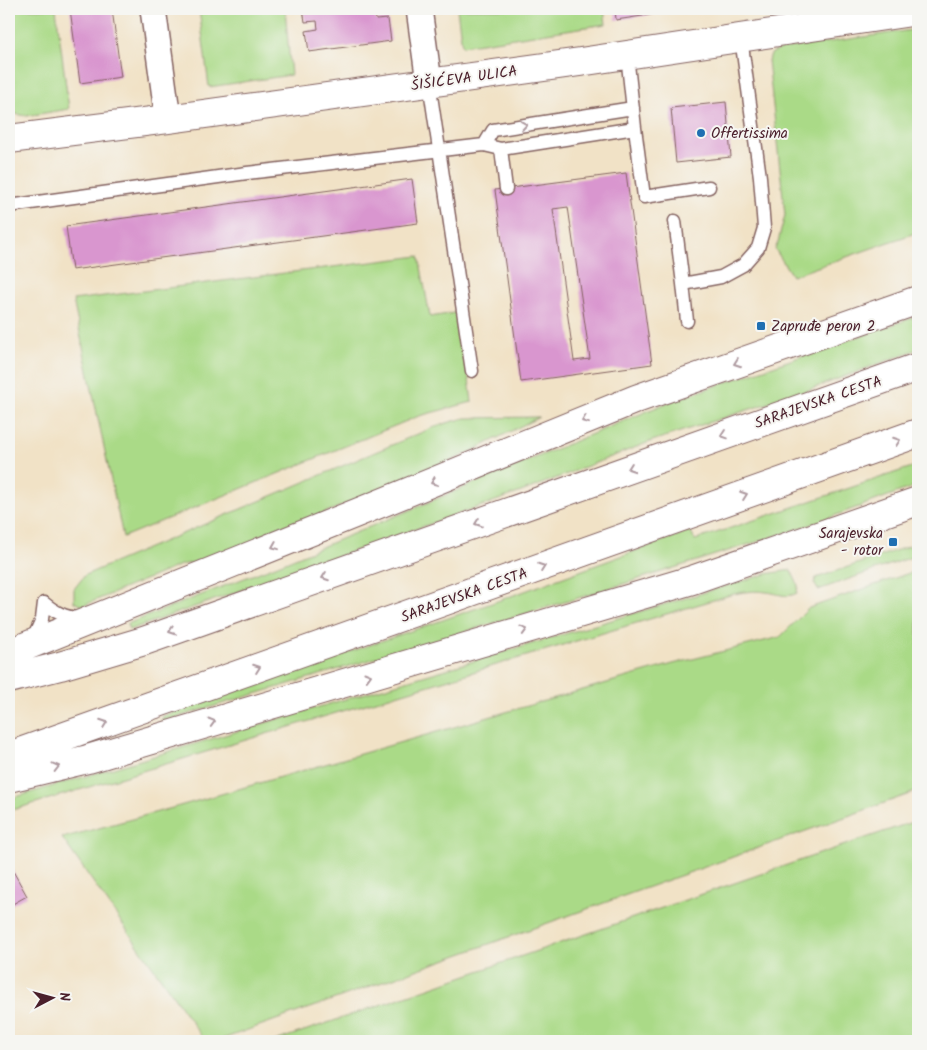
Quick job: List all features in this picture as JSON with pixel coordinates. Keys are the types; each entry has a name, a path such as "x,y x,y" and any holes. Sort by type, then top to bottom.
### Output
{"main road":[{"name":"ŠIŠIĆEVA ULICA","path":"9,139 168,119 627,55 912,10"},
{"path":"19,648 636,399 918,300"},
{"name":"SARAJEVSKA CESTA","path":"9,679 144,641 918,367"},
{"name":"SARAJEVSKA CESTA","path":"9,756 918,433"},
{"path":"9,778 88,759 692,580 918,501"}],"street":[{"path":"153,9 168,119"},
{"path":"419,9 430,82"}],"lane":[{"path":"683,284 721,277 744,265 758,248 764,228 760,177 741,38"},
{"path":"627,55 644,197 709,187"},
{"path":"430,82 472,371"},
{"path":"484,145 493,130 633,108"},
{"path":"9,206 439,150 484,145 501,149 635,128"},
{"path":"501,149 506,189"},
{"path":"675,221 687,321"}],"green space":[{"path":"9,9 56,9 69,109 27,116 9,113"},
{"path":"199,9 285,9 291,75 209,87"},
{"path":"457,9 604,9 606,24 462,46"},
{"path":"918,29 918,232 792,276 775,249 785,215 768,60 772,53 781,49"},
{"path":"419,256 430,317 460,312 472,402 419,416 123,537 73,300"},
{"path":"918,316 918,349 806,391 652,441 521,492 129,630 127,624 283,563 669,402"},
{"path":"539,417 464,455 216,558 181,565 82,606 74,602 74,589 85,575 439,425 465,418"},
{"path":"918,465 918,485 804,527 585,596 161,722 163,716 492,603 690,531 695,540"},
{"path":"918,543 918,555 818,590 814,583 816,578"},
{"path":"791,570 798,585 797,593 793,595 786,596 757,591 730,595 9,811 9,799 766,574"},
{"path":"918,570 918,791 217,1041 205,1041 62,838 673,664 780,637 809,608"},
{"path":"918,820 918,1041 275,1041"}],"building":[{"path":"70,9 112,9 121,77 80,83"},
{"path":"303,9 387,9 375,12 376,20 388,19 391,41 309,52 306,31 318,29 317,21 305,22"},
{"path":"615,9 682,9 682,10 616,20"},
{"name":"Offertissima","path":"726,102 731,157 676,163 671,108"},
{"path":"626,173 652,364 521,382 495,190","holes":["568,207 590,359 574,361 553,209"]},
{"path":"412,179 418,223 72,270 66,226"},
{"path":"9,864 27,896 9,906"}],"place":[{"name":"Offertissima","path":"701,133"},
{"name":"Zapruđe peron 2","path":"761,326"},
{"name":"Sarajevska - rotor","path":"893,542"}]}
